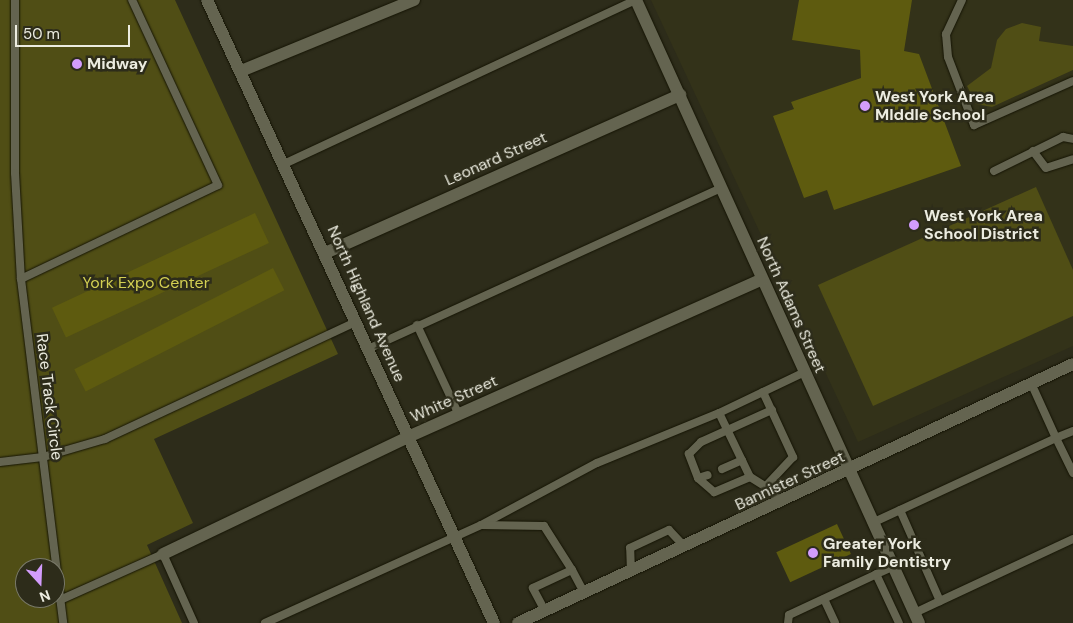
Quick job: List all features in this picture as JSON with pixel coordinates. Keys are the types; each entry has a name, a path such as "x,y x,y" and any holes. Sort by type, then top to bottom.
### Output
{"street":[{"name":"North Highland Avenue","path":"207,0 326,253 494,623"},
{"path":"241,71 414,0"},
{"name":"North Adams Street","path":"636,0 848,472 914,613"},
{"name":"Leonard Street","path":"326,253 680,95"},
{"name":"White Street","path":"163,554 410,436 762,279"},
{"name":"Bannister Street","path":"518,623 848,472 1073,364"}],"lane":[{"name":"Race Track Circle","path":"16,0 15,173 21,279 55,558"},
{"path":"21,279 218,185 132,0"},
{"path":"284,164 636,0"},
{"path":"962,0 946,34 948,57 974,124 1073,81"},
{"path":"994,171 1062,137 1073,138"},
{"path":"1034,151 1046,168 1073,159"},
{"path":"368,349 417,325 721,188"},
{"path":"0,462 43,457 105,439 356,322"},
{"path":"417,325 459,415"},
{"path":"265,623 454,534 481,525 597,462 718,413 804,373"},
{"path":"1031,383 1073,473"},
{"path":"763,392 793,457 766,486"},
{"path":"750,477 714,492 698,478 690,464 692,446 772,410"},
{"path":"718,413 750,477 766,486 780,503"},
{"path":"872,523 1073,430"},
{"path":"722,469 742,460"},
{"path":"698,478 708,474"},
{"path":"900,510 940,601"},
{"path":"481,525 544,526 584,593"},
{"path":"631,572 630,548 669,530 685,547"},
{"path":"894,612 914,613 1073,539"},
{"path":"65,598 163,554 194,623"},
{"path":"788,623 789,615 892,566"},
{"path":"545,611 533,588 572,570"},
{"path":"876,574 899,623"},
{"path":"824,599 836,623"},
{"name":"Race Track Circle","path":"61,608 63,623"}],"shaded area":[{"name":"West York Area School District","path":"651,0 1073,0 1073,346 858,442"}],"green space":[{"name":"York Expo Center","path":"0,0 175,0 338,354 154,439 193,523 147,545 182,623 0,623"},
{"path":"1022,23 1041,27 1039,41 1073,46 1073,70 992,107 976,104 967,86 991,68 997,40 1006,29"},
{"path":"1036,187 1073,270 1073,316 873,406 818,285"}],"building":[{"name":"West York Area MIddle School","path":"799,0 912,0 904,51 919,54 961,166 834,210 827,190 804,198 773,116 794,109 791,102 861,78 860,50 792,40"},
{"path":"255,213 269,243 66,338 52,308"},
{"path":"273,268 284,290 86,392 74,369"},
{"name":"Greater York Family Dentistry","path":"837,524 851,554 790,582 776,552"}],"place":[{"name":"Midway","path":"77,64"},
{"name":"West York Area MIddle School","path":"865,106"},
{"name":"West York Area School District","path":"914,225"},
{"name":"Greater York Family Dentistry","path":"813,553"}]}
